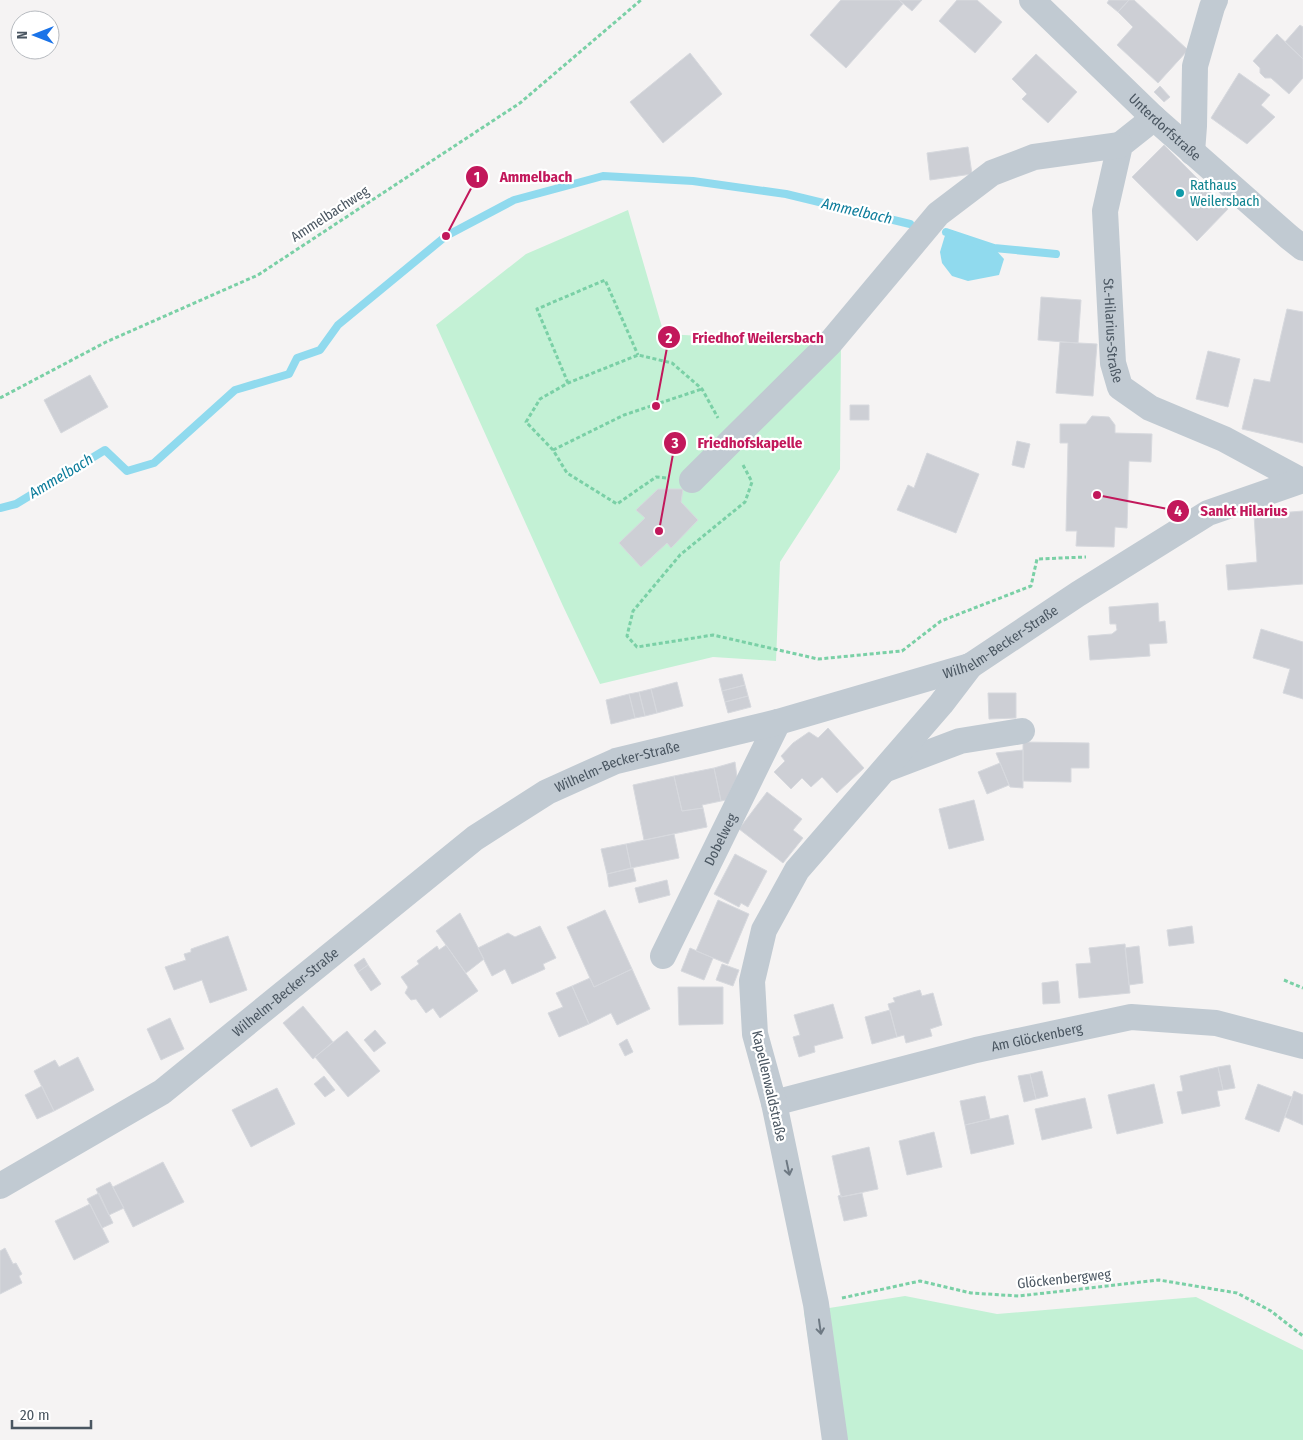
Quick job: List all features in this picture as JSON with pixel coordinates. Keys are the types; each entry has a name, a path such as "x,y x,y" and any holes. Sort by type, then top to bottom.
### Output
{"street":[{"name":"Unterdorfstraße","path":"1032,0 1154,118 1303,248"},
{"path":"1192,152 1195,66 1215,0"},
{"path":"692,480 830,343 938,214 992,173 1034,157 1120,145 1154,118"},
{"name":"St.-Hilarius-Straße","path":"1120,145 1105,211 1113,362 1120,387 1150,408 1224,439 1302,480"},
{"name":"Wilhelm-Becker-Straße","path":"0,1186 162,1092 475,838 547,792 616,761 778,722 970,666 1078,594 1208,513 1302,480"},
{"name":"Kapellenwaldstraße","path":"835,1440 816,1304 774,1103 755,1034 752,981 764,930 797,870 941,704 970,666"},
{"name":"Dobelweg","path":"662,956 778,722"},
{"name":"Kapellenwaldstraße","path":"884,769 960,741 1022,731"},
{"name":"Am Glöckenberg","path":"774,1103 976,1050 1131,1017 1216,1023 1303,1046"}],"path":[{"name":"Ammelbachweg","path":"0,398 106,342 258,275 520,103 641,0"},
{"path":"568,383 536,308 605,280 638,355"},
{"path":"692,480 656,477 617,504 567,473 553,450 526,422 540,399 568,383 638,355 672,363 702,389 752,482 745,502 680,555 634,611 627,636 637,647 713,635 818,659 902,651 941,621 1031,586 1037,560 1095,556"},
{"path":"553,450 624,414 702,389"},
{"path":"1284,980 1303,988"},
{"name":"Glöckenbergweg","path":"816,1304 920,1281 972,1293 1019,1296 1159,1280 1237,1293 1271,1311 1303,1336"}],"green space":[{"path":"628,210 664,334 841,343 840,469 780,562 776,661 713,657 600,684 436,325 526,254"},
{"path":"905,1296 997,1314 1196,1297 1303,1350 1303,1440 824,1440 804,1312"}],"water":[{"path":"946,232 994,248 1004,259 999,275 968,281 952,276 942,263 940,252"}],"building":[{"path":"841,0 899,0 903,4 846,68 810,35"},
{"path":"899,0 922,0 912,11"},
{"path":"957,0 977,0 1002,22 975,53 939,21"},
{"path":"1109,0 1129,0 1118,12 1107,3"},
{"path":"1129,0 1134,0 1188,50 1158,83 1117,45 1133,27 1118,12"},
{"path":"1300,25 1303,27 1303,59 1285,42"},
{"path":"1277,34 1303,59 1303,78 1289,94 1271,78 1265,78 1260,73 1260,68 1253,61"},
{"path":"690,53 722,94 663,143 630,102"},
{"path":"1036,54 1077,92 1048,123 1022,99 1027,94 1012,79"},
{"path":"1239,73 1270,95 1261,105 1275,117 1247,144 1211,118"},
{"path":"1160,86 1170,97 1164,102 1154,92"},
{"name":"Rathaus Weilersbach","path":"1164,145 1228,209 1197,241 1132,177"},
{"path":"968,147 972,174 930,180 927,153"},
{"path":"1041,297 1081,300 1078,343 1038,340"},
{"path":"1287,309 1303,312 1303,443 1242,429 1254,379 1270,382"},
{"path":"1060,342 1097,344 1093,396 1056,393"},
{"path":"1208,351 1240,359 1228,407 1196,399"},
{"path":"90,375 108,407 61,433 44,400"},
{"path":"850,405 869,405 869,420 850,420"},
{"path":"1092,416 1109,417 1115,425 1115,433 1152,434 1151,462 1129,461 1127,528 1115,527 1114,547 1076,546 1077,531 1066,531 1068,443 1060,443 1060,424 1086,424"},
{"path":"1017,441 1030,444 1024,468 1012,465"},
{"path":"927,453 979,474 956,533 897,510 908,485 914,488"},
{"path":"658,489 683,489 681,502 698,520 671,548 667,543 641,567 619,543 645,518 636,510"},
{"path":"1303,511 1303,584 1228,590 1226,565 1257,562 1254,515"},
{"path":"1158,603 1159,622 1165,621 1167,643 1149,644 1150,656 1090,660 1088,636 1112,634 1117,630 1116,624 1110,624 1109,607"},
{"path":"1261,629 1303,642 1303,699 1283,693 1290,669 1253,658"},
{"path":"742,674 745,685 722,691 719,679"},
{"path":"677,682 683,706 657,713 651,689"},
{"path":"745,685 748,696 725,702 722,691"},
{"path":"651,689 657,713 645,716 639,692"},
{"path":"639,692 645,716 635,718 629,694"},
{"path":"988,693 1016,693 1016,718 989,719"},
{"path":"629,694 635,718 611,724 606,700"},
{"path":"748,696 751,707 728,713 725,702"},
{"path":"828,728 864,768 837,793 822,777 811,787 802,778 791,789 774,772 785,761 781,756 793,743 809,732 818,738"},
{"path":"1023,742 1089,743 1089,768 1071,768 1071,782 1023,781"},
{"path":"1023,750 1023,788 1010,787 996,753"},
{"path":"735,762 737,777 726,800 721,801 714,768"},
{"path":"1000,763 1009,785 987,794 978,772"},
{"path":"714,768 721,801 702,805 703,808 682,811 674,776"},
{"path":"674,776 682,811 703,808 707,827 644,840 633,785"},
{"path":"767,792 802,819 793,830 803,838 783,863 739,829"},
{"path":"974,800 984,840 949,849 939,809"},
{"path":"674,834 679,858 631,868 626,844"},
{"path":"626,844 631,868 607,874 601,849"},
{"path":"735,854 767,871 748,907 741,903 739,907 714,894"},
{"path":"633,868 636,881 609,887 607,874"},
{"path":"667,880 670,895 639,903 635,888"},
{"path":"718,900 749,914 728,964 696,951"},
{"path":"605,910 632,969 594,987 567,927"},
{"path":"460,913 484,959 466,973 436,931"},
{"path":"540,926 556,958 543,964 545,969 512,984 505,969 492,976 478,948 508,933 515,937"},
{"path":"1192,926 1194,943 1169,946 1167,930"},
{"path":"228,936 247,990 210,1003 202,980 174,990 165,967 186,960 184,954 191,952 191,949"},
{"path":"1125,944 1130,993 1079,998 1076,964 1091,963 1089,948"},
{"path":"446,945 478,991 440,1018 433,1008 426,1013 416,999 411,1000 405,993 408,987 401,977 419,964 417,961 437,946 439,950"},
{"path":"1139,946 1143,983 1129,985 1125,948"},
{"path":"690,948 713,958 704,980 681,971"},
{"path":"364,958 368,965 358,972 354,965"},
{"path":"722,964 739,970 733,986 716,980"},
{"path":"368,965 381,984 371,991 358,972"},
{"path":"632,969 650,1009 617,1025 611,1013 589,1024 572,986 590,978 594,987"},
{"path":"1058,981 1060,1003 1043,1004 1042,983"},
{"path":"572,986 589,1024 559,1037 548,1013 563,1007 556,993"},
{"path":"678,987 723,987 723,1024 679,1025"},
{"path":"920,990 922,996 933,993 942,1025 930,1029 932,1036 906,1043 904,1035 897,1037 888,1004 895,1002 893,998"},
{"path":"833,1004 843,1038 814,1046 815,1052 799,1057 793,1037 800,1035 794,1015"},
{"path":"303,1006 333,1042 313,1059 283,1023"},
{"path":"890,1010 897,1037 872,1044 865,1017"},
{"path":"170,1018 184,1049 161,1060 147,1029"},
{"path":"375,1030 386,1043 374,1052 364,1040"},
{"path":"347,1031 380,1071 348,1097 315,1057"},
{"path":"627,1039 633,1052 625,1056 619,1044"},
{"path":"78,1057 94,1090 54,1111 34,1071 55,1060 59,1067"},
{"path":"1230,1065 1235,1088 1223,1090 1218,1067"},
{"path":"1218,1067 1223,1090 1217,1091 1220,1106 1182,1114 1177,1092 1183,1091 1180,1076"},
{"path":"1042,1071 1048,1096 1036,1099 1030,1074"},
{"path":"1030,1074 1036,1099 1024,1102 1018,1076"},
{"path":"324,1076 335,1090 325,1097 314,1084"},
{"path":"1154,1084 1163,1123 1117,1134 1108,1095"},
{"path":"1258,1084 1292,1097 1279,1132 1245,1119"},
{"path":"42,1086 54,1111 37,1119 25,1095"},
{"path":"277,1088 295,1124 251,1147 232,1110"},
{"path":"1294,1091 1303,1095 1303,1125 1285,1117"},
{"path":"985,1096 990,1119 965,1125 960,1101"},
{"path":"1085,1098 1092,1128 1042,1140 1035,1109"},
{"path":"1008,1115 1014,1144 971,1154 965,1125"},
{"path":"934,1132 942,1167 907,1175 899,1141"},
{"path":"869,1147 878,1189 841,1197 832,1156"},
{"path":"163,1162 184,1202 133,1227 113,1187"},
{"path":"110,1182 124,1208 109,1215 96,1189"},
{"path":"99,1193 113,1223 102,1228 87,1199"},
{"path":"862,1193 867,1216 844,1221 838,1196"},
{"path":"90,1204 109,1242 74,1260 55,1221"},
{"path":"5,1248 13,1264 16,1263 22,1274 19,1276 22,1283 0,1294 0,1251"}],"waterway":[{"name":"Ammelbach","path":"0,508 16,504 105,450 127,471 154,463 235,390 289,374 297,358 320,350 338,325 446,236 514,200 603,176 693,181 786,194 910,224"},
{"name":"Ammelbach","path":"946,232 994,248 1056,254"}],"place":[{"name":"Rathaus Weilersbach","path":"1180,193"},
{"name":"Ammelbach","path":"446,236"},
{"name":"Friedhof Weilersbach","path":"656,406"},
{"name":"Sankt Hilarius","path":"1097,495"},
{"name":"Friedhofskapelle","path":"659,531"}]}
